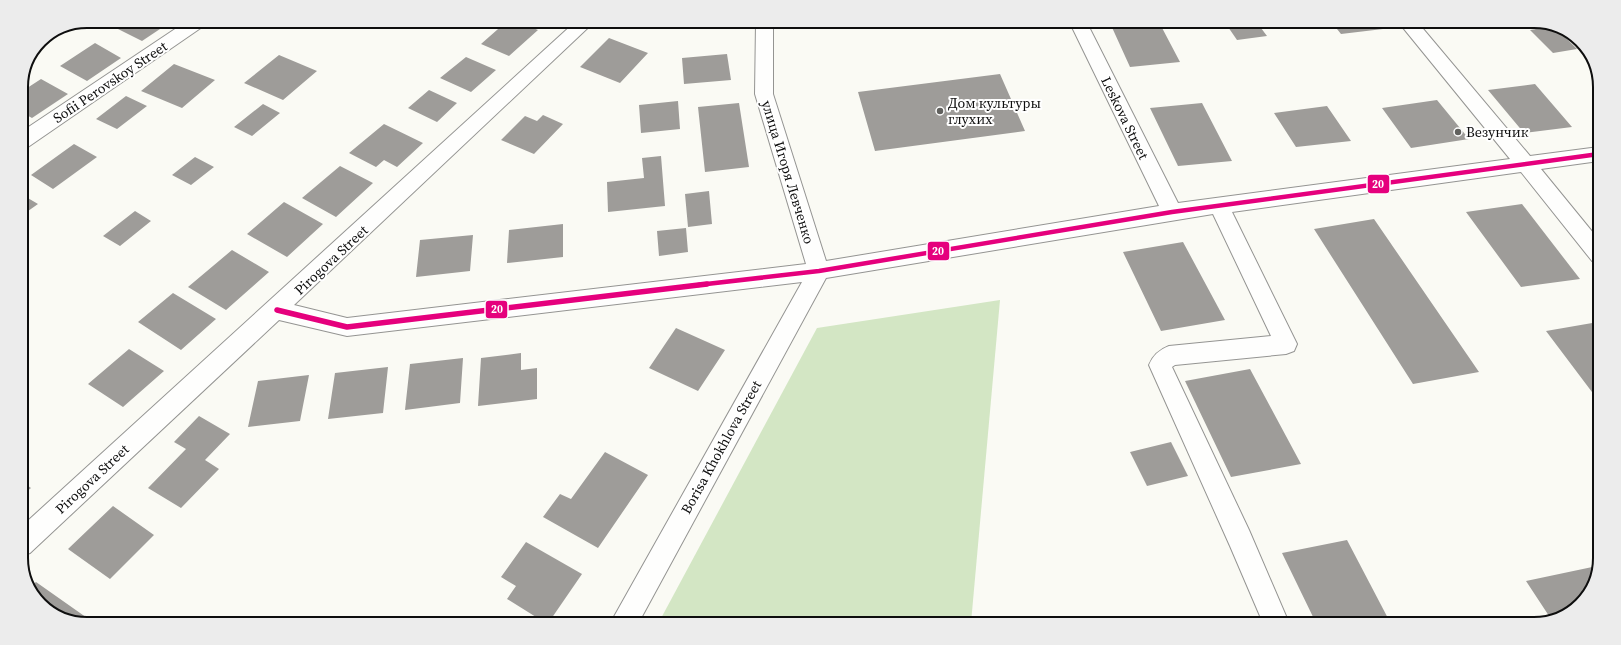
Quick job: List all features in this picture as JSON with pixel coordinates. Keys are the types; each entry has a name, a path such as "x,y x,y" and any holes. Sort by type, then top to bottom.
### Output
{"street":[{"name":"Sofii Perovskoy Street","path":"28,137 189,28"},
{"name":"Pirogova Street","path":"28,538 277,310 580,28"},
{"name":"улица Игоря Левченко","path":"764,28 764,94 819,271"},
{"name":"Leskova Street","path":"1080,28 1172,212"},
{"path":"1412,28 1525,163 1593,248"},
{"path":"277,310 347,327 819,271 1172,212 1593,155"},
{"path":"1220,206 1286,344 1169,356 1160,365 1240,539 1273,617"},
{"name":"Borisa Khokhlova Street","path":"627,617 819,271"}],"green space":[{"path":"1000,300 972,617 662,617 817,328"}],"building":[{"path":"119,28 162,28 142,41 118,29"},
{"path":"499,28 533,28 538,30 509,56 481,44"},
{"path":"1112,28 1162,28 1180,62 1130,67"},
{"path":"1229,28 1261,28 1267,36 1237,40"},
{"path":"1336,28 1383,29 1341,34"},
{"path":"1539,28 1553,31 1564,36 1577,49 1553,53 1530,30"},
{"path":"609,38 648,53 620,83 580,67"},
{"path":"95,43 121,58 87,81 60,66"},
{"path":"727,54 731,80 684,84 682,58"},
{"path":"279,55 317,71 283,100 244,83"},
{"path":"466,57 496,70 471,92 440,78"},
{"path":"174,64 215,80 182,108 141,91"},
{"name":"Дом культуры глухих","path":"1000,74 1025,131 875,151 858,92"},
{"path":"41,79 68,94 32,118 28,116 28,87"},
{"path":"1535,84 1572,127 1524,133 1488,90"},
{"path":"429,90 457,103 437,122 408,108"},
{"path":"126,96 147,106 117,129 96,119"},
{"path":"1437,100 1469,139 1411,148 1382,108"},
{"path":"678,101 680,129 641,133 639,105"},
{"path":"739,103 749,167 705,172 698,107"},
{"path":"1202,103 1232,161 1178,166 1150,108"},
{"path":"263,104 280,113 252,136 234,127"},
{"path":"1327,106 1351,141 1296,147 1274,113"},
{"path":"543,115 563,124 534,154 501,140 525,116 537,121"},
{"path":"384,124 423,143 397,167 384,160 376,167 349,153"},
{"path":"74,144 97,157 53,189 31,175"},
{"path":"661,156 665,206 608,212 607,182 644,178 642,158"},
{"path":"195,157 214,167 191,185 172,175"},
{"path":"340,166 373,183 336,217 302,198"},
{"path":"709,191 712,224 688,227 685,194"},
{"path":"28,198 38,204 28,211"},
{"path":"284,202 323,224 287,257 247,234"},
{"path":"1522,204 1580,279 1521,287 1466,212"},
{"path":"135,211 151,221 120,246 103,236"},
{"path":"1374,219 1479,372 1413,384 1314,229"},
{"path":"563,224 563,257 507,263 509,230"},
{"path":"686,228 688,252 659,256 657,231"},
{"path":"473,235 470,271 416,277 420,240"},
{"path":"1183,242 1225,320 1161,331 1123,252"},
{"path":"232,250 269,272 226,310 188,287"},
{"path":"173,293 216,319 181,350 138,322"},
{"path":"1593,323 1593,393 1546,331"},
{"path":"676,328 725,350 698,391 649,368"},
{"path":"129,349 164,371 123,407 88,384"},
{"path":"521,353 521,370 537,368 537,399 478,406 481,358"},
{"path":"463,358 460,403 405,410 410,364"},
{"path":"388,367 383,413 328,419 335,373"},
{"path":"1250,369 1301,464 1231,477 1185,381"},
{"path":"309,375 300,421 248,427 258,381"},
{"path":"199,416 230,434 205,460 219,469 181,508 148,488 186,449 174,442"},
{"path":"1171,442 1188,476 1147,486 1130,452"},
{"path":"605,452 648,475 598,548 543,517 560,494 571,499"},
{"path":"113,506 154,535 110,579 68,549"},
{"path":"1347,540 1387,617 1313,617 1282,553"},
{"path":"526,542 582,574 552,617 536,617 507,599 516,586 501,577"},
{"path":"1592,567 1587,584 1576,600 1567,607 1553,614 1548,615 1526,581"},
{"path":"36,582 85,617 68,614 54,607 40,594 34,584"}],"transit line":[{"name":"20","path":"277,310 347,327 819,271 1172,212 1593,155"}],"place":[{"name":"Дом культуры глухих","path":"940,111"},
{"name":"Везунчик","path":"1458,132"}]}
